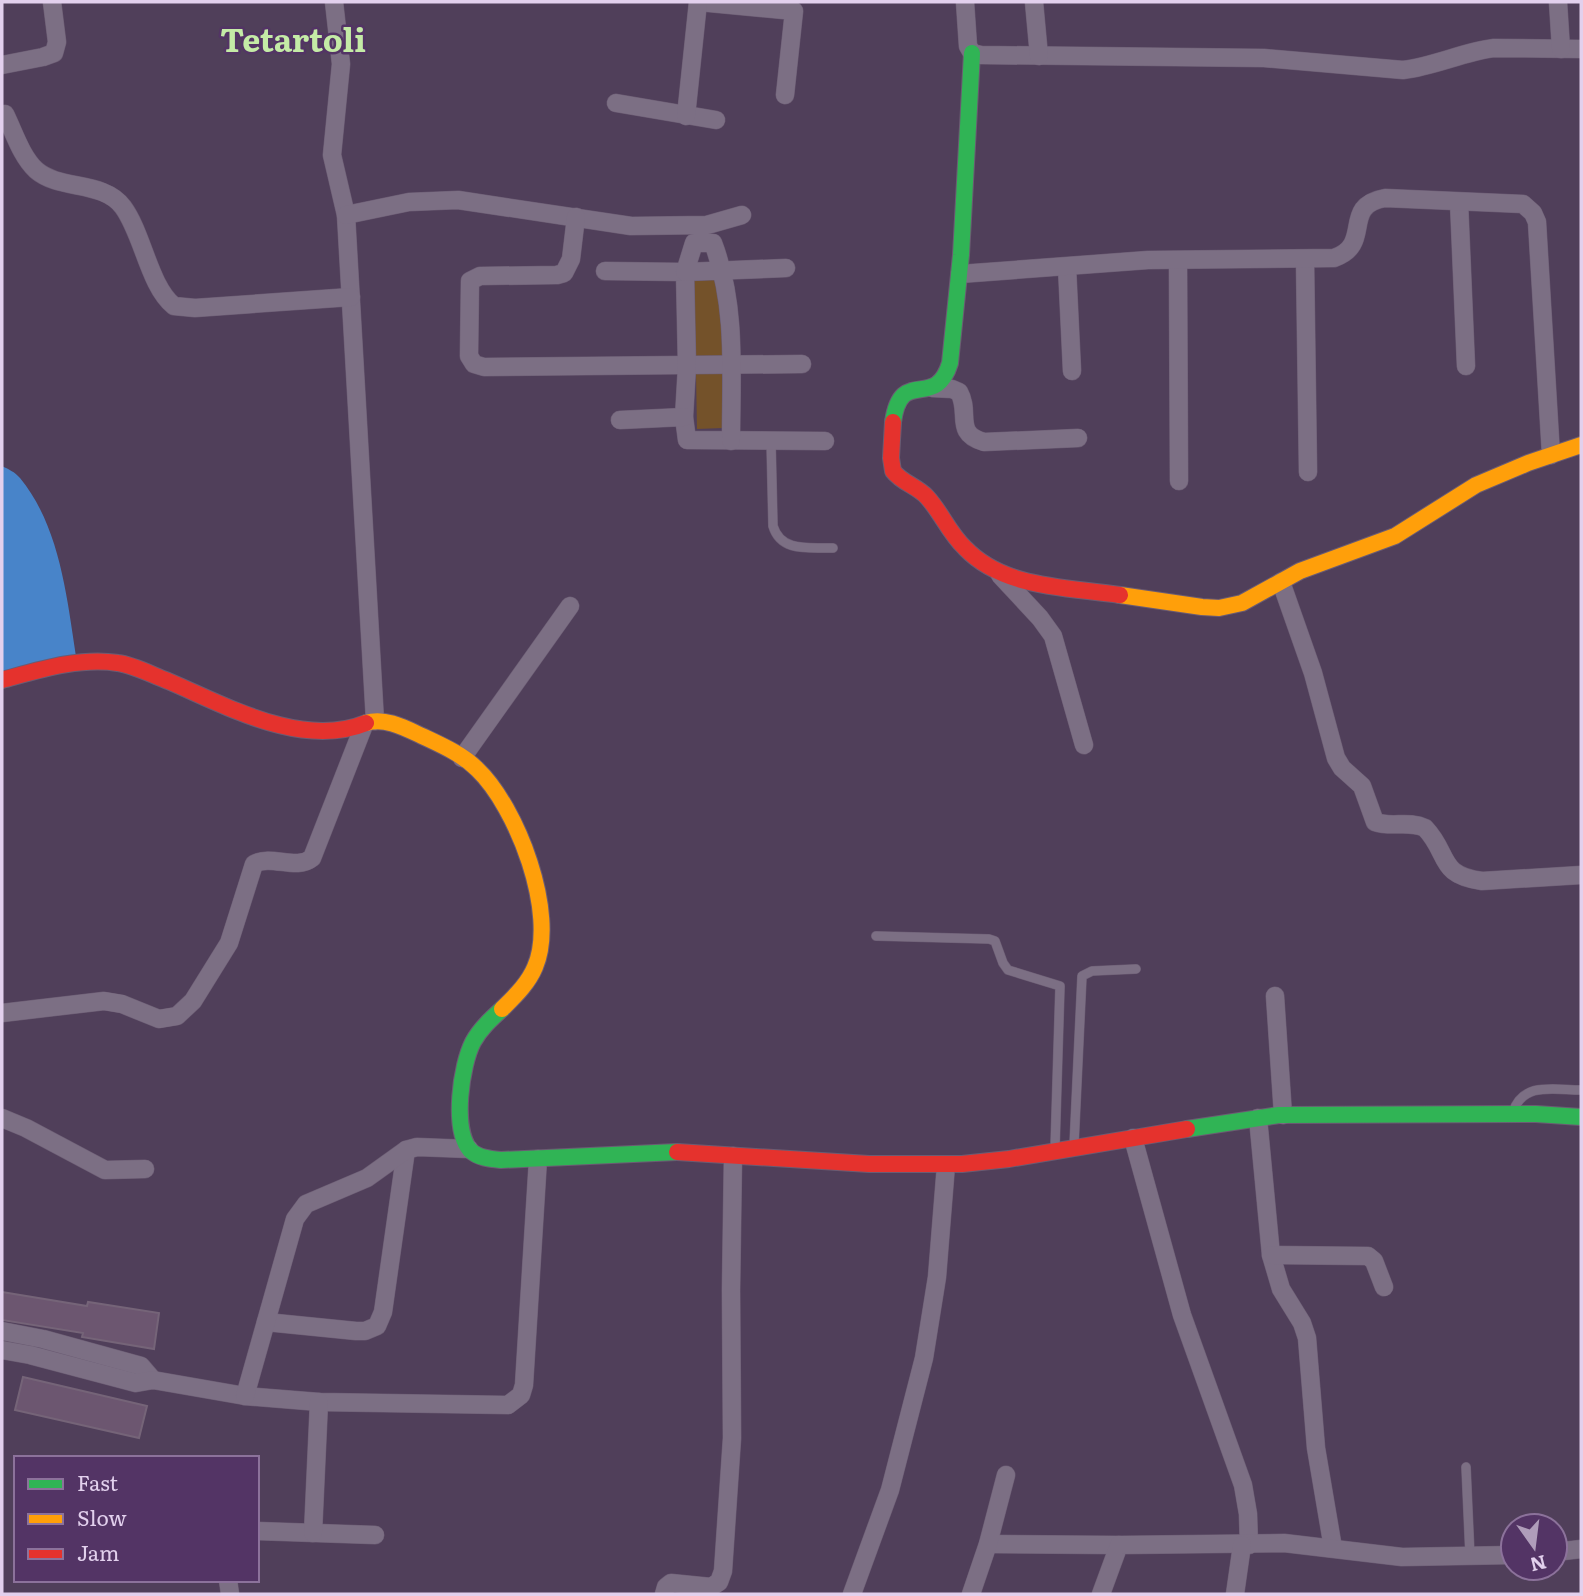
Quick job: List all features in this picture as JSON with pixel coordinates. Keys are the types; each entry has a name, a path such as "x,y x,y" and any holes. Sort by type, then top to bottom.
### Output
{"street":[{"path":"2,65 54,53 57,42 52,2"},
{"path":"2,1013 104,1001 122,1003 159,1019 177,1016 186,1009 229,943 254,864 265,860 300,863 312,858 370,723 346,215 332,155 341,64 334,2"},
{"path":"686,116 698,2 794,11 785,95"},
{"path":"932,388 940,385 948,373 960,274 972,53 968,46 965,2"},
{"path":"1034,2 1039,56"},
{"path":"1558,2 1561,49"},
{"path":"972,53 1264,58 1403,70 1423,68 1481,50 1581,49"},
{"path":"616,103 716,120"},
{"path":"5,114 22,149 36,169 55,180 107,194 122,205 162,293 174,306 195,309 351,297"},
{"path":"960,274 1148,260 1334,258 1354,245 1360,214 1372,200 1385,198 1523,204 1533,213 1536,222 1551,456"},
{"path":"346,215 409,202 458,200 631,226 707,234"},
{"path":"1459,202 1466,366"},
{"path":"742,215 694,243 685,272 687,366 684,417 687,440 825,441"},
{"path":"576,217 571,259 569,268 564,273 480,276 470,281 469,347 472,361 477,366 803,364"},
{"path":"707,234 723,270 731,322 731,440"},
{"path":"1305,259 1308,472"},
{"path":"1178,261 1179,481"},
{"path":"1068,267 1073,371"},
{"path":"605,271 685,272 786,268"},
{"path":"1078,438 984,442 971,438 966,430 963,399 959,392 932,388 908,390 901,394 896,402 892,470 918,488 932,502 960,543 982,564 1000,575 1053,636 1084,745"},
{"path":"620,420 684,417"},
{"path":"1000,575 1210,608 1242,603 1300,571 1395,536 1476,485 1581,445"},
{"path":"1281,582 1313,673 1336,758 1342,768 1362,786 1375,822 1425,828 1452,872 1470,879 1482,881 1581,875"},
{"path":"462,758 570,606"},
{"path":"2,680 77,662 105,661 129,666 252,715 296,728 344,732 370,723 405,728 442,745 479,769 507,806 527,858 538,898 542,936 534,970 521,989 475,1037 468,1049 464,1063 461,1122 469,1149"},
{"path":"1275,996 1283,1115"},
{"path":"245,1396 300,1209 315,1199 367,1178 406,1150 417,1147 469,1149 485,1158 538,1159 681,1152 834,1163 946,1165 1021,1158 1055,1150 1283,1115 1512,1114 1581,1117"},
{"path":"2,1118 105,1170 114,1172 145,1169"},
{"path":"1258,1118 1271,1255 1281,1289 1303,1323 1307,1338 1316,1448 1333,1548"},
{"path":"1133,1138 1182,1315 1243,1485 1248,1514 1246,1545 1235,1594"},
{"path":"266,1322 356,1331 377,1326 383,1312 406,1150"},
{"path":"664,1594 671,1583 711,1587 719,1582 723,1571 732,1438 733,1156"},
{"path":"2,1350 136,1383 153,1380 245,1396 319,1402 496,1407 508,1405 516,1402 524,1385 538,1159"},
{"path":"852,1594 890,1490 924,1358 937,1277 946,1165"},
{"path":"1271,1255 1368,1256 1374,1261 1384,1287"},
{"path":"2,1331 43,1339 141,1366 153,1380"},
{"path":"313,1533 319,1402"},
{"path":"971,1594 988,1544 1006,1475"},
{"path":"259,1531 374,1535"},
{"path":"988,1544 1284,1543 1402,1557 1499,1555"},
{"path":"1101,1594 1119,1545"}],"lane":[{"path":"771,441 775,534 779,540 792,545 833,548"},
{"path":"876,936 989,939 995,941 1008,970 1055,982 1060,986 1055,1150"},
{"path":"1074,1147 1082,976 1085,972 1092,971 1136,969"},
{"path":"1512,1114 1516,1102 1527,1092 1581,1090"},
{"path":"1466,1467 1470,1556"}],"shaded area":[{"path":"715,279 723,316 724,357 692,356 690,281"},
{"path":"696,373 722,373 723,428 697,429"}],"water":[{"path":"2,466 20,478 45,519 60,566 77,662 2,672"}],"building":[{"path":"2,1292 87,1306 88,1302 159,1313 154,1349 82,1337 83,1333 2,1320"},
{"path":"23,1377 147,1406 139,1438 15,1410"}],"traffic: fast":[{"path":"893,422 897,405 903,396 911,391 936,385 944,377 950,363 961,255 972,53"},
{"path":"502,1009 476,1037 465,1066 460,1097 461,1128 464,1140 473,1153 484,1158 501,1160 677,1152"},
{"path":"1187,1129 1279,1115 1536,1114 1581,1117"}],"traffic: slow":[{"path":"1120,595 1202,607 1219,608 1242,603 1300,571 1395,536 1476,485 1581,445"},
{"path":"366,723 380,721 402,727 465,759 492,786 519,834 537,891 541,945 529,979 502,1009"}],"traffic: jam":[{"path":"893,422 893,471 927,497 959,542 981,561 998,572 1017,579 1120,595"},
{"path":"2,680 74,663 118,663 143,670 240,712 291,728 342,730 366,723"},
{"path":"677,1152 869,1164 962,1164 1009,1159 1187,1129"}],"district":[{"name":"Tetartoli","path":"293,41"}]}
